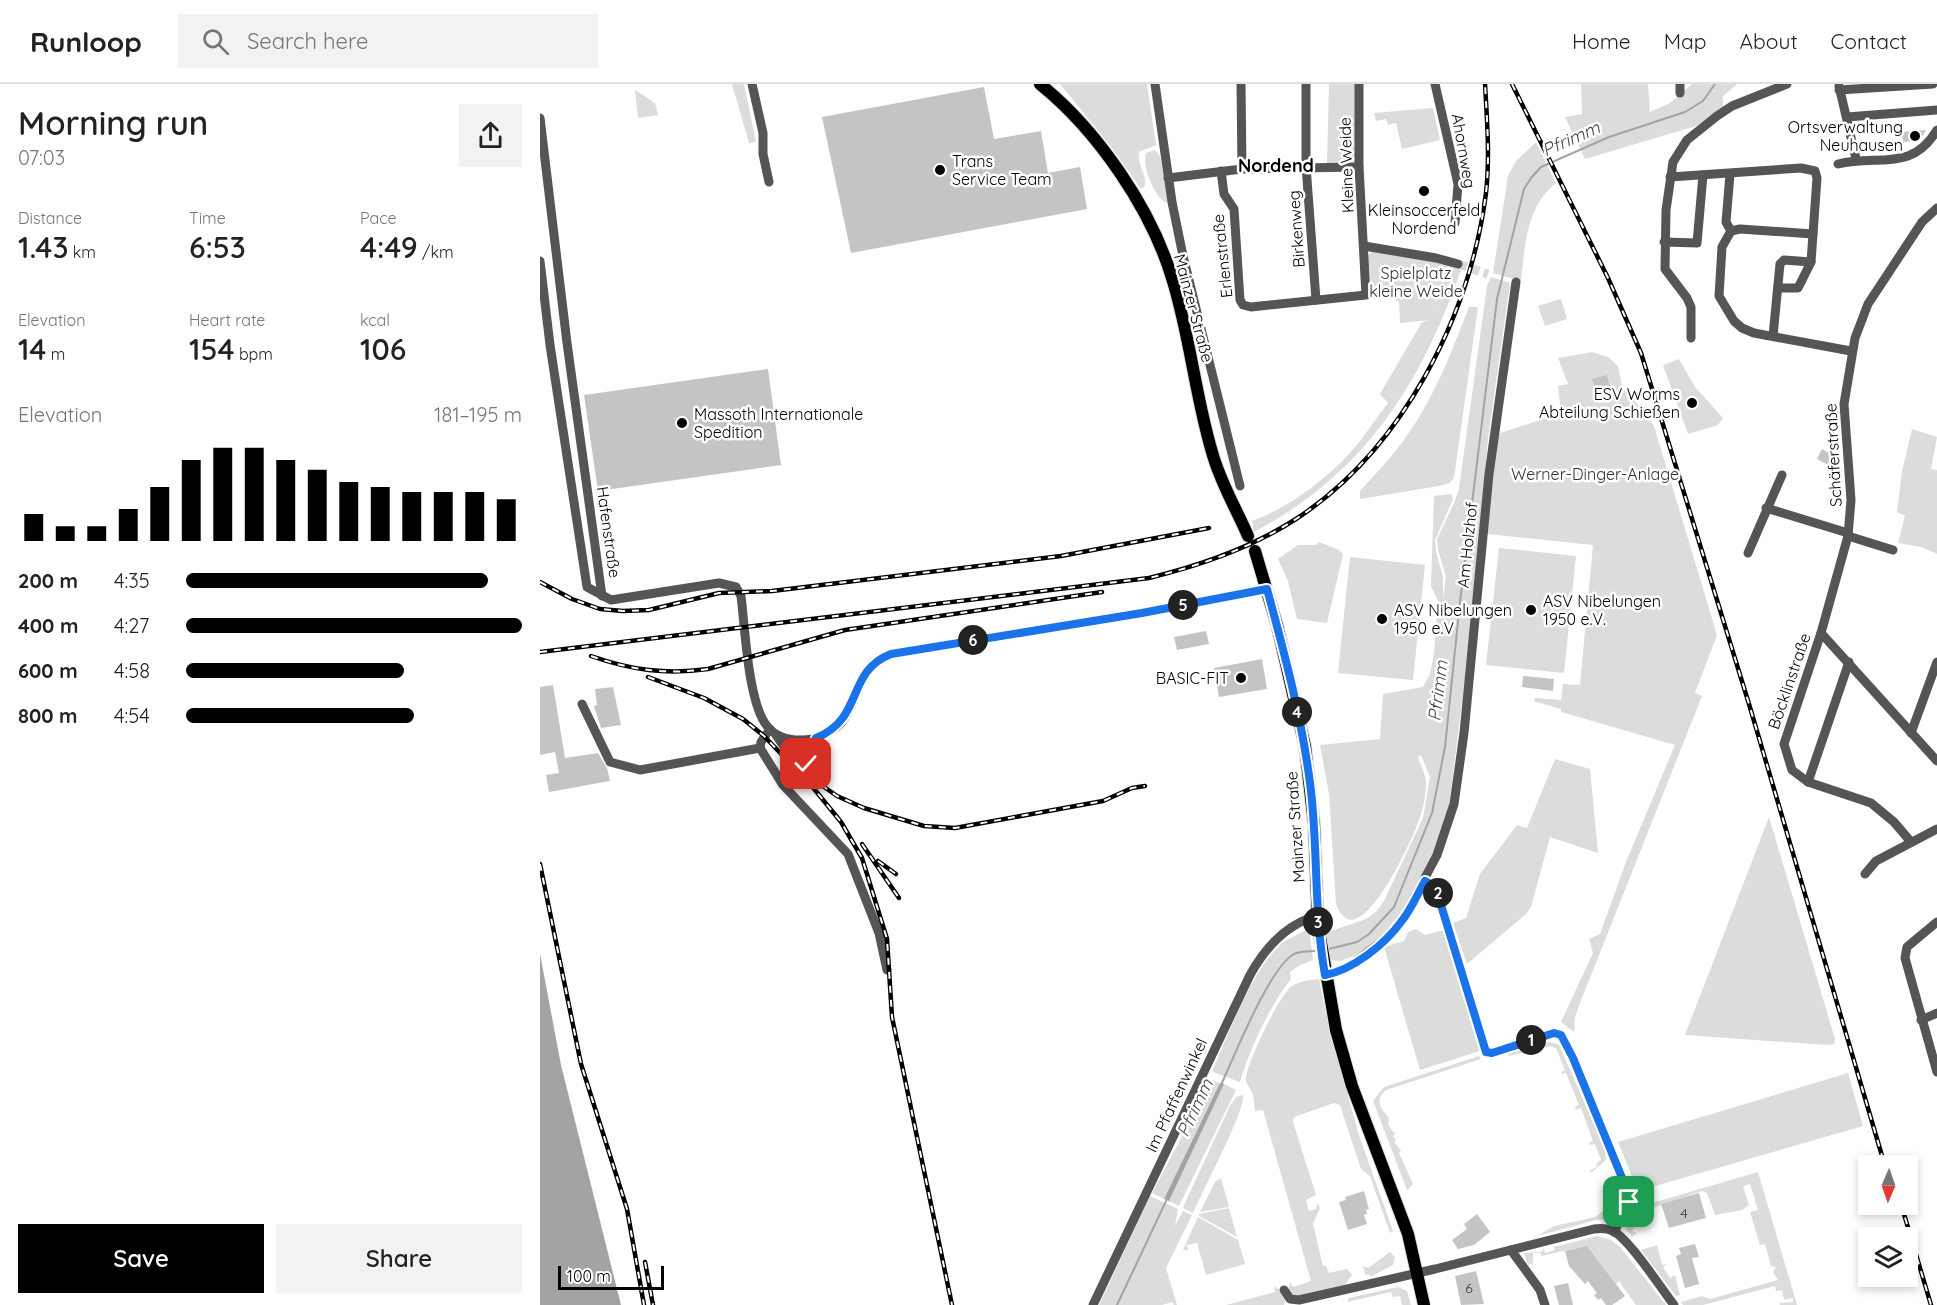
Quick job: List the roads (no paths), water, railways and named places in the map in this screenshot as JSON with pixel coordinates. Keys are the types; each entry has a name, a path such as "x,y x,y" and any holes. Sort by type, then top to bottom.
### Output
{"main road":[{"name":"Mainzer Straße","path":"1040,84 1068,110 1107,155 1131,191 1162,251 1177,297 1212,453 1225,489 1248,536"},
{"name":"Mainzer Straße","path":"1255,551 1267,589 1305,746 1314,824 1314,917 1325,975 1345,1063 1403,1217 1424,1305"}],"street":[{"path":"752,84 763,132 763,154 769,182"},
{"name":"Mainzer Straße","path":"1155,84 1168,178 1183,256 1240,486"},
{"path":"1241,84 1242,170"},
{"name":"Birkenweg","path":"1306,84 1306,166 1316,300"},
{"name":"Kleine Weide","path":"1316,300 1366,295 1359,167 1359,84"},
{"name":"Ahornweg","path":"1435,84 1458,184 1455,224"},
{"path":"1691,338 1691,307 1665,269 1664,242 1673,162 1681,148 1705,125 1732,106 1787,84"},
{"path":"1856,159 1839,87 1933,84"},
{"path":"1847,117 1937,110"},
{"name":"Hafenstraße","path":"540,118 567,344 602,596"},
{"path":"1838,164 1856,159 1898,160 1908,158 1919,150 1937,130"},
{"path":"1168,178 1221,171 1306,166 1359,167"},
{"path":"1670,177 1811,168 1815,171 1817,178 1811,262 1798,288 1778,288"},
{"name":"Erlenstraße","path":"1221,171 1224,194 1234,209 1242,305 1251,307 1316,300"},
{"path":"1730,174 1726,222 1731,231"},
{"path":"1664,242 1697,243 1703,176"},
{"path":"540,191 550,199"},
{"name":"Schäferstraße","path":"1848,535 1851,500 1845,404 1851,351 1868,304 1922,222 1937,208"},
{"path":"1813,234 1740,229 1731,231 1722,247 1719,291 1721,300 1729,315 1742,328 1754,333 1851,351"},
{"path":"1364,246 1458,264"},
{"name":"Hafenstraße","path":"540,261 584,578 590,590 602,596"},
{"path":"1773,336 1782,262 1811,262"},
{"name":"Am Holzhof","path":"1325,975 1352,964 1389,936 1401,922 1425,881 1451,816 1457,784 1489,474 1516,282"},
{"path":"1748,554 1766,507 1782,475"},
{"name":"Schäferstraße","path":"1766,507 1893,550"},
{"name":"Böcklinstraße","path":"1848,535 1821,633 1784,744 1792,770 1809,782 1871,803 1894,822 1911,842"},
{"path":"602,596 607,600 615,600 718,583 736,587 741,596 754,698 762,719 784,747 806,764 818,765 823,756 816,738"},
{"path":"760,748 764,736 773,732 795,740 816,738 842,722 868,668 891,654 1142,613 1267,589"},
{"path":"1821,633 1937,761"},
{"path":"1809,782 1849,662"},
{"path":"1911,733 1937,662"},
{"path":"582,704 610,762 640,770 760,748"},
{"path":"760,748 783,785 848,854 879,933 888,970"},
{"path":"1865,874 1876,861 1937,829"},
{"path":"1425,881 1437,892 1486,1052 1492,1053 1554,1033 1561,1035 1566,1042 1628,1194 1628,1205 1614,1232"},
{"name":"Im Pfaffenwinkel","path":"1093,1305 1250,975 1276,939 1294,925 1314,917"},
{"path":"1937,922 1907,947 1905,958 1937,1072"},
{"path":"1921,1020 1937,1013"},
{"path":"1284,1290 1288,1298 1296,1300 1605,1228 1625,1241 1674,1305"},
{"path":"1511,1250 1540,1290 1545,1305"}],"waterway":[{"name":"Pfrimm","path":"1325,950 1357,942 1369,934 1394,907 1432,813 1445,747 1460,602 1497,299 1524,189 1541,167 1609,137 1685,112 1703,101 1715,84"},
{"name":"Pfrimm","path":"1221,1085 1263,994 1284,962 1294,954 1317,951"},
{"name":"Pfrimm","path":"1117,1305 1167,1199"}],"tunnel":[{"path":"1458,264 1488,274"}],"railway":[{"path":"540,652 1149,578 1244,547 1296,519 1334,490 1368,456 1398,418 1425,377 1447,332 1478,240 1486,193 1488,152 1485,84"},
{"path":"1512,84 1608,278 1641,353 1749,704 1882,1155"},
{"path":"540,582 572,599 600,609 649,610 719,593 772,591 1061,556 1209,528"},
{"path":"591,656 620,665 649,670 693,671 708,669 845,630 1102,592"},
{"path":"648,677 704,698 743,719 764,736 811,785 841,822 862,858 887,939 892,1017 952,1305"},
{"path":"810,777 837,796 864,808 924,826 955,828 1103,801 1132,788 1145,786"},
{"path":"862,844 899,898"},
{"path":"878,861 896,874"},
{"path":"540,864 581,1064 627,1209 644,1305"},
{"path":"1904,1215 1931,1305"},
{"path":"645,1262 653,1305"}],"place":[{"name":"Ortsverwaltung Neuhausen","path":"1915,136"},
{"name":"Trans Service Team","path":"940,170"},
{"name":"Kleinsoccerfeld Nordend","path":"1424,191"},
{"name":"ESV Worms Abteilung Schießen","path":"1692,403"},
{"name":"Massoth Internationale Spedition","path":"682,423"},
{"name":"ASV Nibelungen 1950 e.V.","path":"1531,610"},
{"name":"ASV Nibelungen 1950 e.V","path":"1382,619"},
{"name":"BASIC-FIT","path":"1241,678"}],"district":[{"name":"Nordend","path":"1276,166"}],"park label":[{"name":"Spielplatz kleine Weide","path":"1416,282"},
{"name":"Werner-Dinger-Anlage","path":"1595,474"}]}
